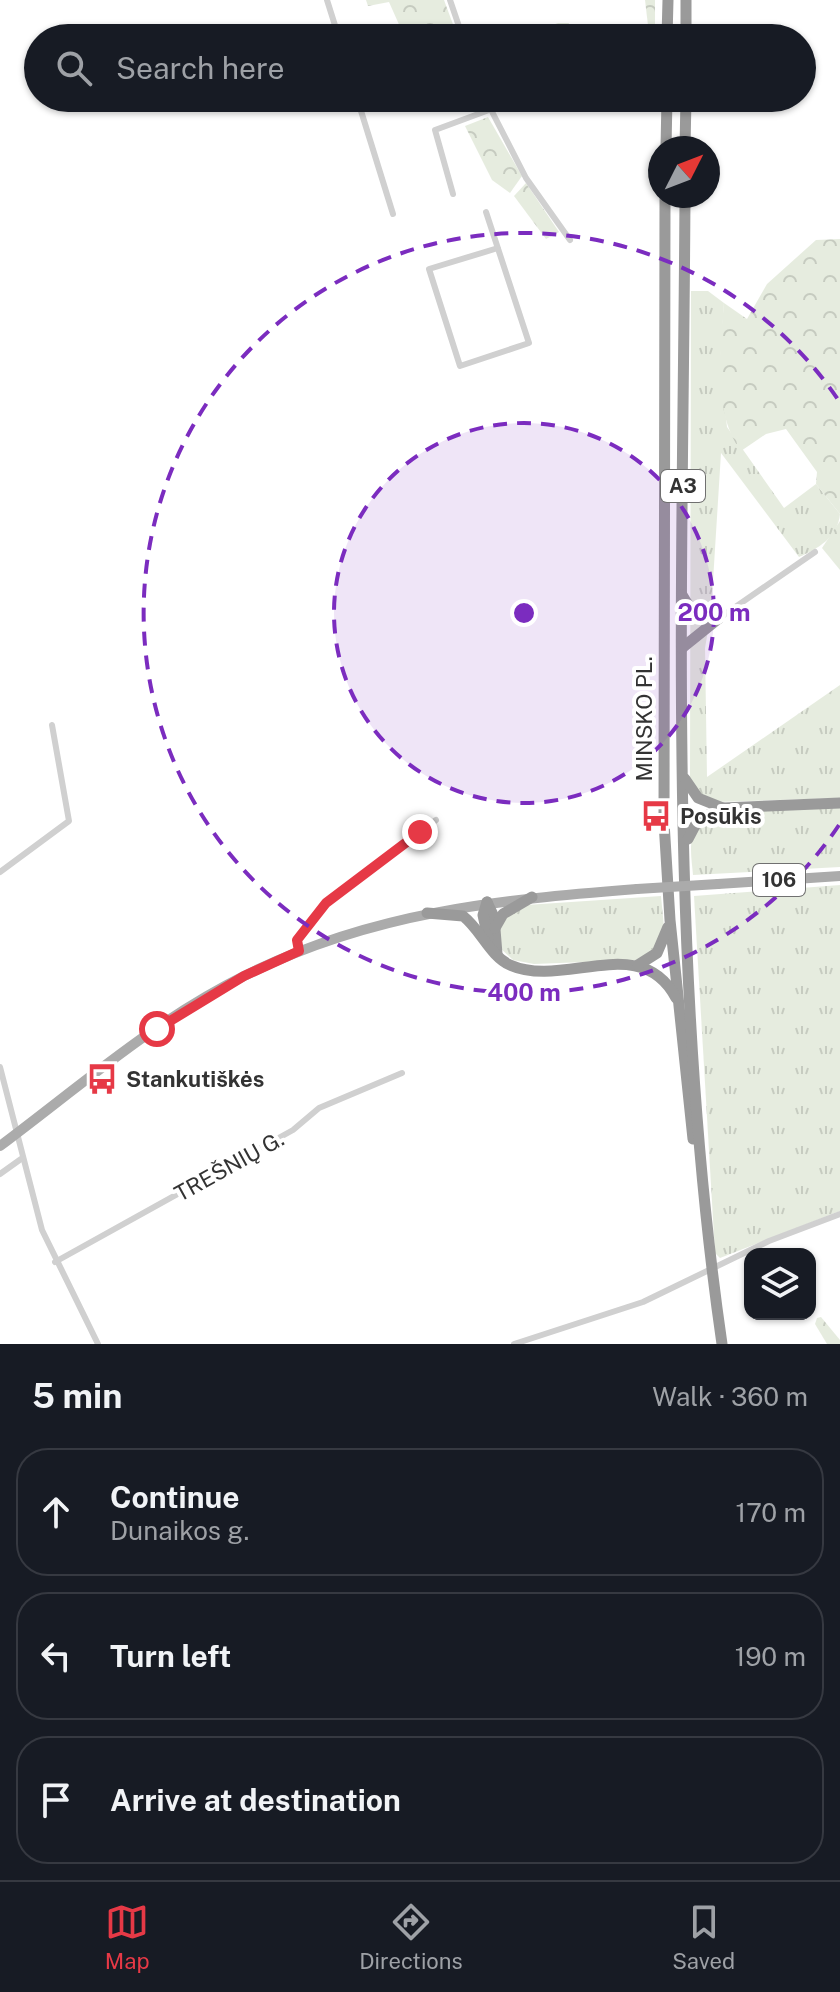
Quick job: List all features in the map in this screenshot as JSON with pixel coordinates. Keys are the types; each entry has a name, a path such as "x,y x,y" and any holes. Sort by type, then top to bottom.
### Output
{"highway":[{"path":"667,24 668,0"},
{"path":"686,0 686,24"},
{"path":"666,136 667,112"},
{"path":"685,136 686,112"},
{"name":"MINSKO PL.","path":"665,208 663,733 670,920 722,1344"},
{"name":"MINSKO PL.","path":"685,208 683,775 693,1036 707,1239"},
{"path":"682,595 693,612 704,619 718,619"},
{"path":"682,648 718,619"},
{"path":"683,775 698,798 723,808"},
{"path":"685,847 698,820 723,808 840,803"},
{"path":"495,928 503,914 532,897"},
{"path":"487,902 495,928 494,950"},
{"path":"487,902 483,915 494,950"},
{"path":"427,913 463,916 510,965 524,968 638,965 664,979 678,1002"},
{"path":"638,965 661,949 670,920"}],"main road":[{"name":"106","path":"0,1146 187,1008 244,976 299,951 427,913 487,902 840,876"}],"street":[{"path":"327,0 335,24"},
{"path":"450,0 458,24"},
{"path":"361,112 393,214"},
{"path":"453,194 435,130 484,112"},
{"path":"490,112 526,178 570,240"},
{"path":"486,212 498,248 529,343 460,366 429,269 498,248"},
{"path":"718,619 815,552"},
{"path":"0,872 69,821 52,725"},
{"path":"299,951 297,940 326,903 436,820"},
{"path":"0,1067 21,1159 55,1262 98,1344"},
{"name":"TREŠNIŲ G.","path":"55,1262 290,1132 319,1108 402,1073"},
{"path":"0,1174 21,1159"},
{"path":"514,1344 635,1305 711,1268 840,1214"}],"green space":[{"path":"366,0 444,0 453,24 399,24 389,2 368,6"},
{"path":"645,0 655,0 655,24 648,24"},
{"path":"488,117 522,176 510,193 492,180 465,126"},
{"path":"526,183 559,232 546,239 514,196"},
{"path":"840,239 840,514 816,484 817,472 786,429 766,434 741,451 726,418 720,359 724,303 747,319 767,284 816,240"},
{"path":"691,291 708,291 724,303 720,365 727,427 784,508 816,484 840,514 831,536 799,557 721,453 711,613 705,648 707,777 840,685 840,798 718,802 703,798 690,780"},
{"path":"840,521 840,570 822,548"},
{"path":"840,808 840,867 693,875 692,837 698,826 709,819 744,810"},
{"path":"840,885 840,1211 720,1258 715,1253 694,896"},
{"path":"661,896 664,927 657,948 636,960 534,964 513,960 499,947 500,922 526,905"},
{"path":"821,1317 840,1344 827,1344 815,1324"}],"place":[{"name":"Posūkis","path":"656,816"},
{"name":"Stankutiškės","path":"102,1079"}],"route":[{"path":"157,1029 213,993 299,951 297,940 303,929 326,903 420,832"}]}
